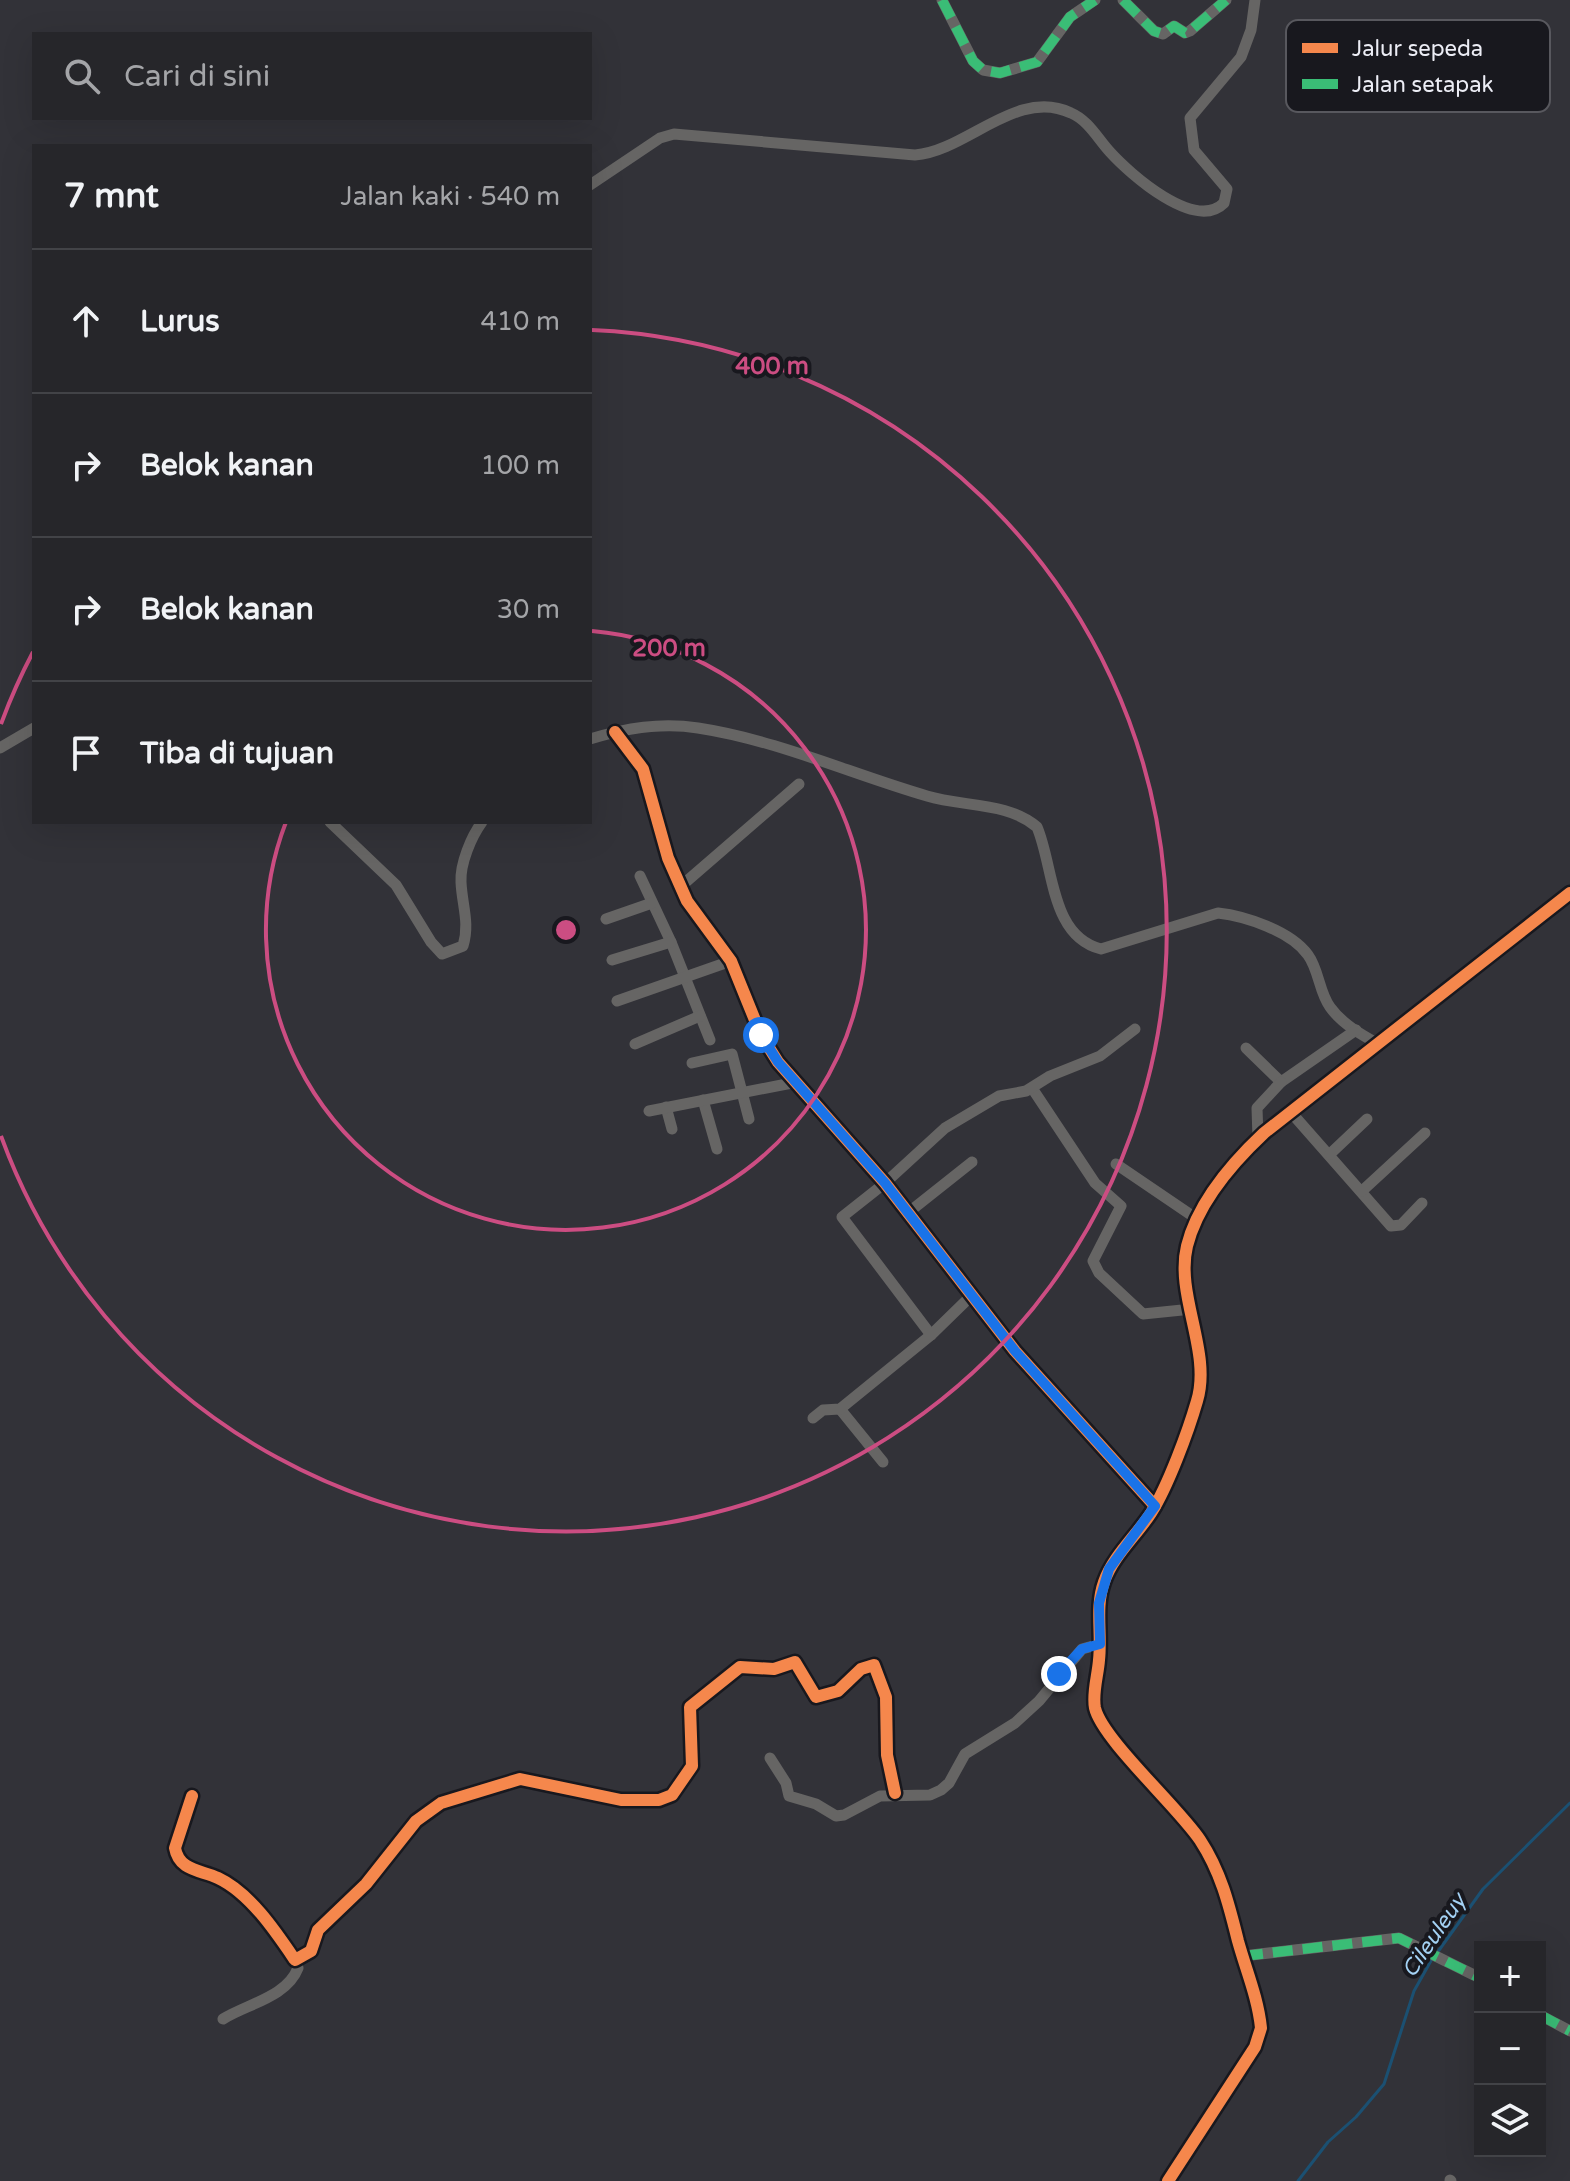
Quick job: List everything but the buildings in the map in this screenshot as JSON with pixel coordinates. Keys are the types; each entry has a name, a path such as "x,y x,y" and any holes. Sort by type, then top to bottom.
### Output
{"street":[{"path":"942,0 973,61 983,70 1000,73 1037,62 1070,17 1095,0"},
{"path":"1123,0 1160,34 1174,26 1185,33 1190,31 1226,0"},
{"path":"592,184 669,135 767,140 915,155 947,149 1002,118 1048,108 1078,117 1112,155 1163,197 1198,211 1214,210 1224,203 1227,189 1194,150 1190,118 1241,57 1251,30 1255,0"},
{"path":"592,738 651,725 699,728 810,756 930,797 1015,812 1037,827 1052,887 1073,931 1084,943 1101,949 1218,913 1236,915 1282,935 1308,954 1329,1006 1356,1030 1380,1045"},
{"path":"0,748 32,729"},
{"path":"615,732 643,769 668,858 680,887 731,961 761,1035 778,1062 909,1212 971,1296 1155,1506"},
{"path":"680,887 799,784"},
{"path":"332,824 396,885 431,942 442,954 463,946 468,928 461,879 470,847 481,824"},
{"path":"640,876 671,942 710,1040"},
{"path":"1168,2181 1255,2047 1261,2028 1219,1873 1199,1839 1126,1753 1096,1712 1099,1603 1109,1569 1155,1506 1197,1404 1202,1381 1185,1269 1186,1247 1197,1219 1221,1180 1258,1138 1289,1110 1380,1045 1570,893"},
{"path":"606,919 652,903"},
{"path":"612,960 671,942"},
{"path":"617,1001 731,961"},
{"path":"635,1044 700,1016"},
{"path":"931,1335 842,1221 846,1213 885,1183 945,1128 999,1096 1032,1088 1100,1056 1135,1029"},
{"path":"1258,1138 1257,1108 1281,1082 1356,1030"},
{"path":"1246,1048 1281,1082"},
{"path":"692,1063 732,1054 749,1119"},
{"path":"649,1111 797,1082"},
{"path":"1032,1088 1095,1183 1121,1206 1093,1261 1099,1273 1143,1314 1192,1309"},
{"path":"703,1100 717,1149"},
{"path":"666,1107 672,1129"},
{"path":"1289,1110 1395,1227 1422,1203"},
{"path":"1330,1154 1367,1119"},
{"path":"1362,1191 1425,1133"},
{"path":"909,1212 972,1162"},
{"path":"1116,1164 1197,1219"},
{"path":"813,1418 823,1410 840,1409 931,1335 971,1296"},
{"path":"840,1409 883,1462"},
{"path":"770,1758 786,1783 789,1796 816,1804 832,1815 844,1815 869,1801 895,1793 921,1796 941,1790 949,1783 965,1754 1015,1723 1039,1701 1082,1649 1100,1644"},
{"path":"295,1960 311,1951 318,1930 366,1884 416,1821 441,1803 520,1779 607,1799 659,1800 672,1795 692,1766 690,1707 740,1667 774,1669 786,1662 795,1662 816,1697 838,1691 861,1669 874,1665 886,1697 887,1755 895,1793"},
{"path":"192,1796 175,1848 177,1856 184,1864 219,1878 239,1894 270,1926 298,1968 294,1977 266,1999 223,2019"},
{"path":"1243,1956 1399,1938 1419,1945 1474,1975"},
{"path":"1546,2018 1570,2031"}],"waterway":[{"name":"Cileuleuy","path":"1437,1953 1483,1889 1570,1803"},
{"name":"Cileuleuy","path":"1298,2181 1328,2142 1356,2117 1384,2084 1414,1991 1432,1959"}],"marked path":[{"path":"942,0 973,61 983,70 1000,73 1037,62 1070,17 1095,0"},
{"path":"1123,0 1154,31 1163,34 1174,26 1185,33 1190,31 1226,0"},
{"path":"1243,1956 1399,1938 1474,1975"},
{"path":"1546,2018 1570,2031"}],"cycle path":[{"path":"615,732 643,769 668,858 687,901 731,961 761,1035 778,1062 885,1183 1015,1351 1155,1506"},
{"path":"1168,2181 1255,2047 1261,2028 1255,1995 1214,1864 1190,1826 1111,1737 1094,1702 1100,1650 1100,1601 1104,1582 1113,1563 1157,1502 1197,1401 1200,1363 1186,1284 1187,1246 1199,1214 1218,1184 1264,1133 1570,893"},
{"path":"192,1796 175,1848 177,1856 192,1869 218,1878 241,1893 295,1960 311,1951 318,1930 366,1884 416,1821 441,1803 520,1779 621,1800 659,1800 672,1795 692,1766 690,1707 740,1667 774,1669 795,1662 816,1697 838,1691 861,1669 874,1665 886,1697 887,1755 895,1793"}],"route":[{"path":"761,1035 778,1062 909,1212 1015,1351 1155,1506 1109,1569 1099,1603 1100,1644 1082,1649 1059,1674"}]}
